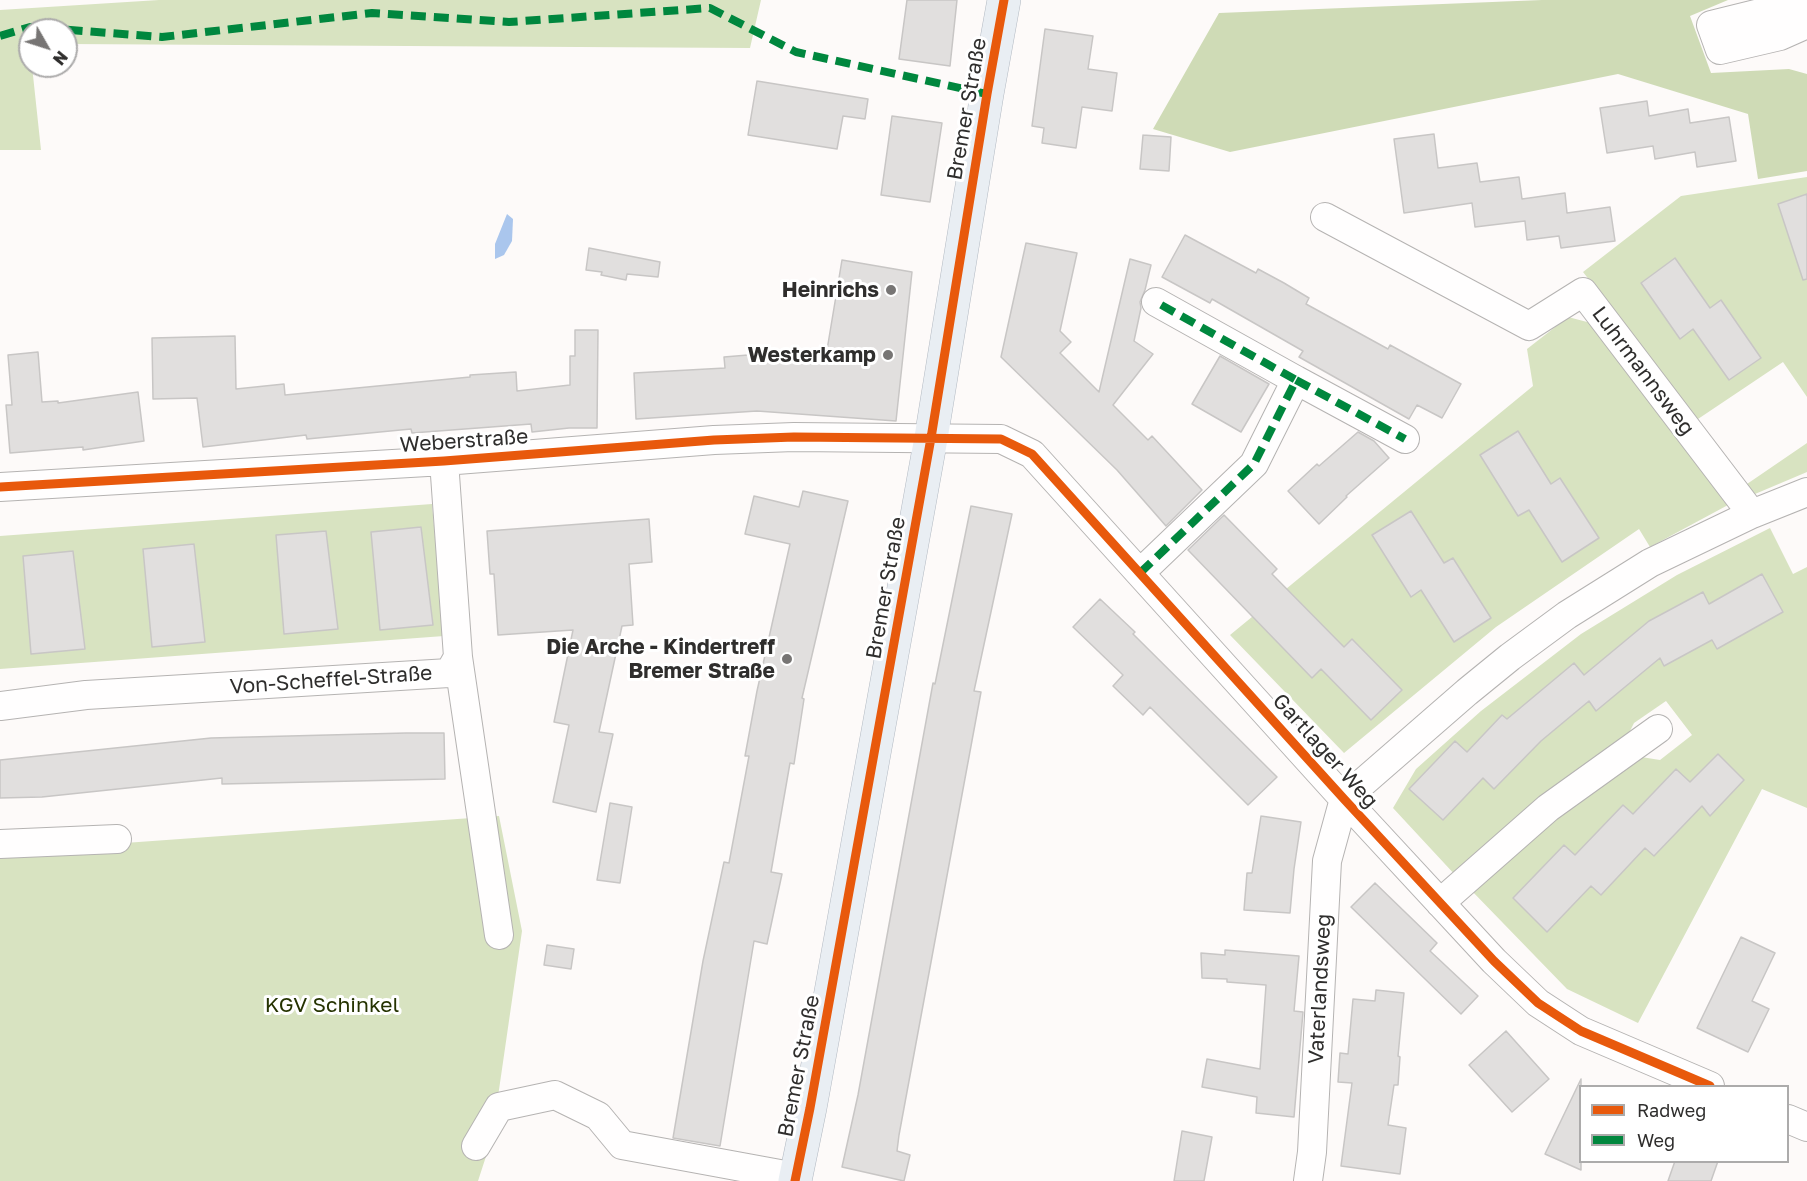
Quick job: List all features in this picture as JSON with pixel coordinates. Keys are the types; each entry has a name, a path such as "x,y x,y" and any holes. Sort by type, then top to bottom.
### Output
{"main road":[{"name":"Bremer Straße","path":"795,1179 810,1108 931,438 1004,0"}],"street":[{"path":"1807,14 1768,11 1712,25 1720,50 1780,36 1807,24"},
{"name":"Luhrmannsweg","path":"1325,217 1529,326 1583,292 1752,514"},
{"path":"1155,302 1405,439"},
{"path":"1140,573 1254,464 1296,380"},
{"name":"Weberstraße","path":"0,487 444,461 714,440 794,437 931,438"},
{"name":"Gartlager Weg","path":"931,438 1001,440 1032,454 1344,799 1494,961 1538,1003 1581,1031 1708,1085"},
{"name":"Von-Scheffel-Straße","path":"0,706 86,695 449,673 458,657 444,461"},
{"path":"1344,799 1467,692 1567,615 1650,563 1752,514 1807,492"},
{"path":"458,657 499,935"},
{"path":"1440,903 1548,808 1658,729"},
{"name":"Vaterlandsweg","path":"1308,1181 1312,1152 1327,861 1344,799"},
{"path":"0,844 117,839"},
{"path":"476,1146 499,1107 555,1095 598,1116 622,1145 795,1179"},
{"path":"1789,1119 1807,1127"}],"green space":[{"path":"159,0 761,0 750,48 78,44 78,18 18,18 18,78 33,78 41,150 0,150 0,10"},
{"path":"1542,0 1728,0 1690,16 1711,73 1789,69 1807,74 1807,171 1758,179 1748,114 1618,74 1230,152 1153,129 1219,13"},
{"path":"1807,177 1807,397 1783,362 1698,419 1583,272 1681,196"},
{"path":"1568,317 1591,323 1728,505 1650,547 1639,529 1496,627 1344,753 1230,635 1533,386 1527,349"},
{"path":"1807,443 1807,472 1755,494 1747,484"},
{"path":"432,504 444,636 0,669 0,536"},
{"path":"1770,528 1793,574 1807,567 1807,808 1762,789 1638,1023 1567,989 1470,889 1635,756 1660,760 1692,735 1666,701 1634,723 1624,743 1457,877 1393,808 1416,769 1481,711 1581,634 1677,575"},
{"name":"KGV Schinkel","path":"499,816 522,931 492,1138 478,1181 0,1181 0,852"}],"water":[{"path":"507,214 513,219 512,241 504,255 495,259 495,244"}],"building":[{"path":"907,0 957,0 950,66 899,59"},
{"path":"1045,29 1093,36 1088,69 1117,73 1112,111 1082,107 1076,148 1042,143 1044,128 1032,126"},
{"path":"757,81 868,99 865,119 843,116 837,149 748,135"},
{"path":"1647,101 1649,116 1688,109 1690,123 1729,117 1736,161 1697,167 1695,152 1655,159 1653,146 1607,153 1600,108"},
{"path":"892,116 942,123 930,202 881,195"},
{"path":"1434,134 1438,168 1477,163 1480,182 1519,177 1522,199 1565,193 1567,213 1610,207 1615,241 1561,248 1559,236 1527,240 1525,221 1475,227 1472,203 1404,213 1394,139"},
{"path":"1143,135 1171,137 1169,171 1140,169"},
{"path":"1807,194 1807,279 1803,280 1778,204"},
{"path":"1185,235 1256,273 1258,269 1284,283 1309,298 1306,304 1388,349 1390,345 1461,384 1442,418 1417,405 1409,419 1299,357 1303,351 1212,299 1210,303 1162,277"},
{"path":"1026,243 1077,253 1060,331 1071,342 1060,353 1099,392 1130,259 1151,265 1140,302 1141,308 1134,341 1153,354 1113,405 1148,440 1152,436 1202,490 1166,526 1117,470 1001,357"},
{"path":"589,248 660,262 658,277 627,274 626,280 601,275 602,272 586,270"},
{"path":"1675,258 1710,308 1721,300 1761,358 1729,380 1693,329 1680,339 1641,283"},
{"path":"842,260 912,272 896,421 757,411 636,419 634,373 725,368 724,357 772,353 825,362"},
{"path":"575,330 598,330 597,428 532,432 531,424 412,433 411,429 307,439 306,435 203,447 197,398 153,399 152,338 235,336 236,389 284,384 285,395 516,372 517,391 570,385 570,356 575,356"},
{"path":"38,352 42,402 58,401 58,403 138,392 144,441 83,450 83,447 10,453 6,405 12,405 8,355"},
{"path":"1220,356 1269,384 1241,432 1192,404"},
{"path":"1518,431 1551,484 1560,478 1599,538 1562,562 1529,510 1518,516 1480,455"},
{"path":"1358,432 1374,441 1389,458 1346,496 1319,524 1288,491 1317,464 1319,466"},
{"path":"803,491 848,501 802,698 804,699 794,764 790,763 771,872 782,874 767,944 754,941 720,1146 673,1138 703,961 724,862 729,863 749,756 745,756 757,691 790,544 745,534 754,496 799,507"},
{"path":"971,506 1012,514 974,691 981,692 899,1135 897,1151 910,1155 904,1181 842,1167 858,1095 933,683 935,684"},
{"path":"1411,511 1444,563 1453,558 1491,618 1454,642 1421,590 1411,597 1372,535"},
{"path":"1224,515 1277,569 1272,574 1344,647 1352,639 1402,690 1371,720 1321,669 1312,678 1188,550"},
{"path":"649,519 652,562 629,564 633,625 622,626 599,732 613,734 596,812 553,802 569,725 554,722 573,630 498,635 494,574 490,574 487,531"},
{"path":"421,527 433,625 380,630 371,532"},
{"path":"326,531 338,629 284,634 276,535"},
{"path":"194,544 205,642 152,647 143,549"},
{"path":"73,551 85,649 31,654 23,556"},
{"path":"1762,574 1783,612 1717,649 1712,640 1664,666 1660,658 1596,711 1589,701 1541,741 1494,789 1483,778 1443,820 1409,789 1455,741 1467,752 1502,715 1507,719 1574,663 1584,675 1649,621 1703,592 1709,604"},
{"path":"1100,599 1277,777 1248,805 1150,707 1143,715 1113,686 1123,675 1073,627"},
{"path":"444,733 445,779 222,784 222,778 42,797 0,798 0,760 211,738"},
{"path":"1718,754 1744,780 1710,816 1702,806 1654,856 1645,848 1601,895 1591,886 1547,932 1513,898 1564,845 1575,855 1623,805 1633,814 1676,769 1690,782"},
{"path":"610,803 632,807 620,883 597,880"},
{"path":"1261,816 1301,822 1290,913 1244,910 1247,873 1252,873"},
{"path":"1375,883 1437,943 1430,951 1478,996 1461,1014 1351,907"},
{"path":"1741,937 1775,953 1752,1001 1769,1009 1748,1052 1697,1028"},
{"path":"547,945 574,949 571,969 544,965"},
{"path":"1225,950 1299,956 1294,1011 1303,1012 1294,1117 1256,1113 1257,1097 1202,1087 1207,1059 1260,1069 1266,985 1202,978 1201,953 1225,955"},
{"path":"1376,990 1404,993 1398,1056 1400,1057 1398,1085 1394,1085 1388,1125 1406,1128 1400,1174 1341,1166 1352,1083 1338,1082 1340,1053 1348,1054 1353,999 1375,1001"},
{"path":"1506,1031 1549,1079 1512,1112 1469,1065"},
{"path":"1581,1079 1581,1085 1579,1085 1579,1163 1581,1163 1581,1170 1545,1154"},
{"path":"1182,1131 1212,1137 1204,1181 1174,1181"},
{"path":"1674,1163 1717,1163 1711,1181 1668,1181"}],"marked path":[{"path":"0,36 30,27 162,37 372,13 509,22 710,8 796,52 987,94"},
{"path":"1140,573 1254,464 1296,380 1156,302"},
{"path":"1296,380 1405,439"}],"cycle path":[{"path":"795,1181 931,438 1004,0"},
{"path":"0,487 444,461 714,440 794,437 1001,439 1032,454 1344,799 1494,961 1538,1003 1581,1031 1708,1085"}],"place":[{"name":"Heinrichs","path":"891,290"},
{"name":"Westerkamp","path":"888,355"},
{"name":"Die Arche - Kindertreff Bremer Straße","path":"787,659"}]}
